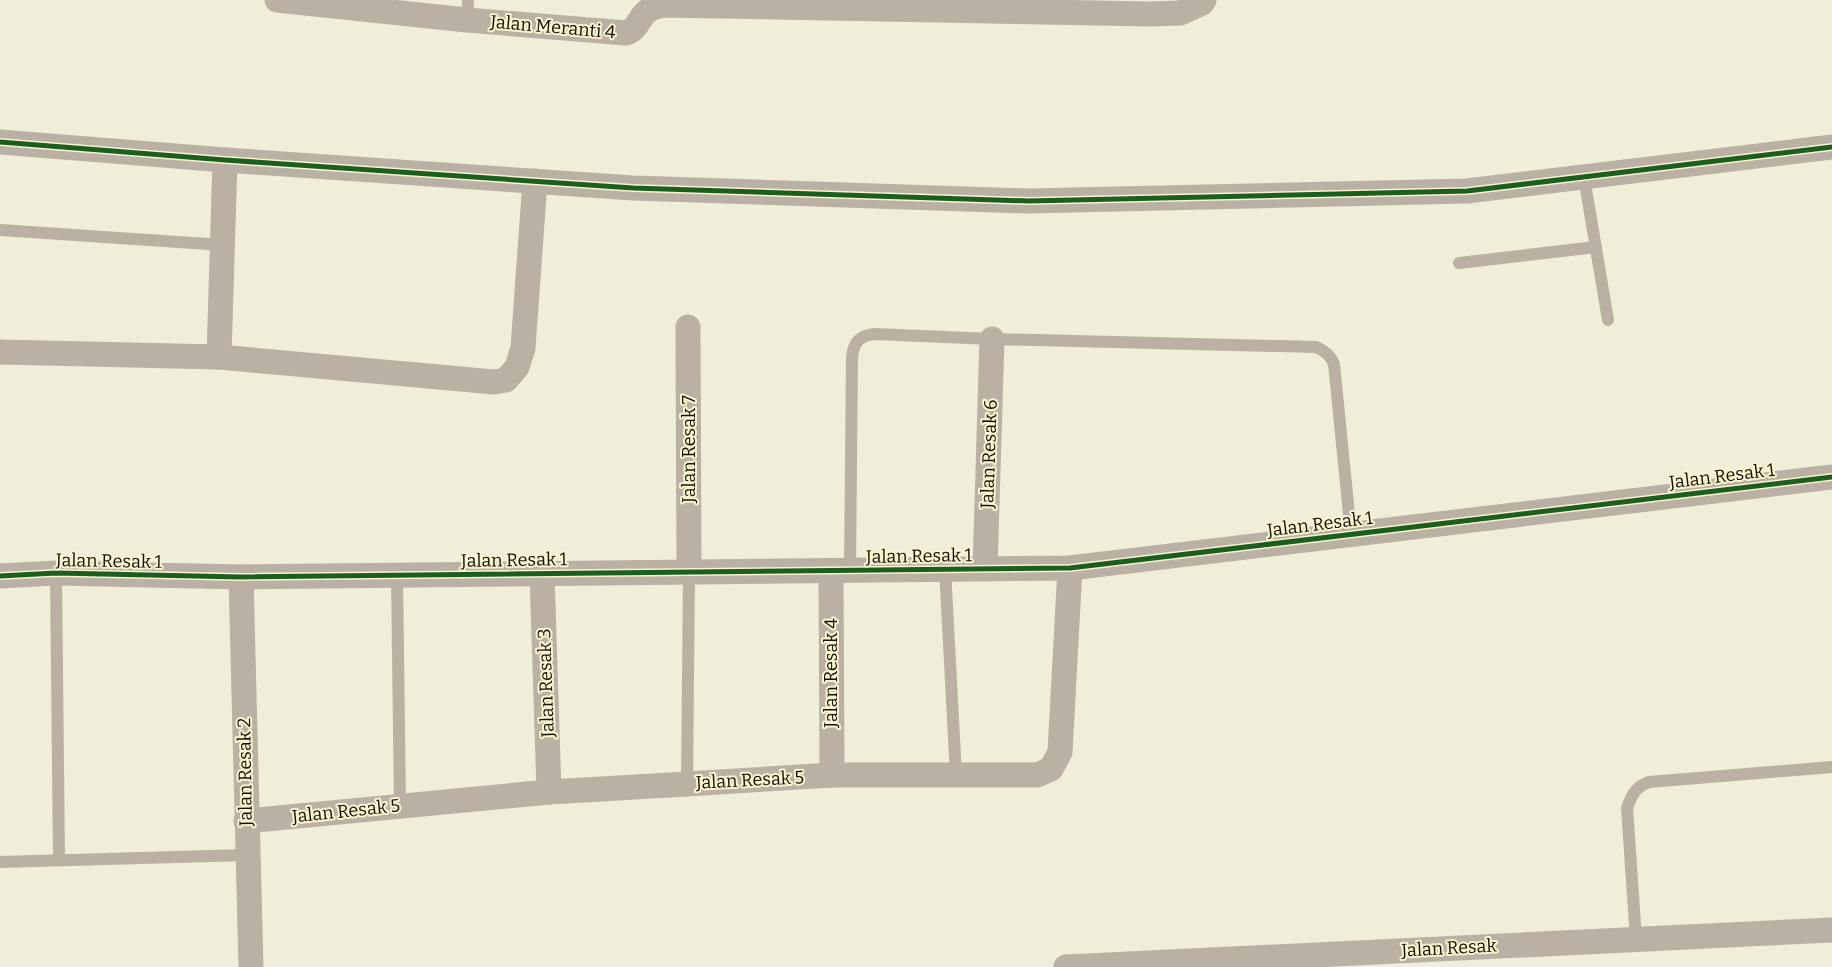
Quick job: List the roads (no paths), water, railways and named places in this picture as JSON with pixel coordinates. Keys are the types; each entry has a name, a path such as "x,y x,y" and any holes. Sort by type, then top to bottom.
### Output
{"street":[{"name":"Jalan Meranti 4","path":"277,0 468,10 626,33 635,28 641,17 650,8 665,5 1150,14 1180,13 1202,3 1204,0"},
{"path":"0,142 225,160 633,188 1029,201 1467,192 1832,147"},
{"path":"219,356 225,160"},
{"path":"0,352 219,356 494,382 506,380 517,367 523,348 535,181"},
{"name":"Jalan Resak 7","path":"688,327 689,572"},
{"name":"Jalan Resak 6","path":"985,569 992,339"},
{"name":"Jalan Resak 1","path":"0,576 56,574 241,577 1070,568 1832,477"},
{"name":"Jalan Resak 5","path":"246,821 549,792 832,775 1037,774 1051,769 1060,752 1070,568"},
{"name":"Jalan Resak 4","path":"832,775 840,570"},
{"name":"Jalan Resak 3","path":"542,573 549,792"},
{"name":"Jalan Resak 2","path":"241,577 251,967"},
{"name":"Jalan Resak","path":"1066,967 1479,957 1636,939 1832,930"}],"lane":[{"path":"1584,177 1608,320"},
{"path":"0,230 223,245"},
{"path":"1459,263 1596,247"},
{"path":"840,570 852,357 854,345 863,336 874,334 992,339 1316,347 1325,350 1334,364 1351,534"},
{"path":"945,569 956,775"},
{"path":"687,784 689,572"},
{"path":"56,574 59,860"},
{"path":"397,575 400,806"},
{"path":"1636,939 1627,808 1632,795 1640,786 1649,782 1832,767"},
{"path":"0,862 247,855"}]}
